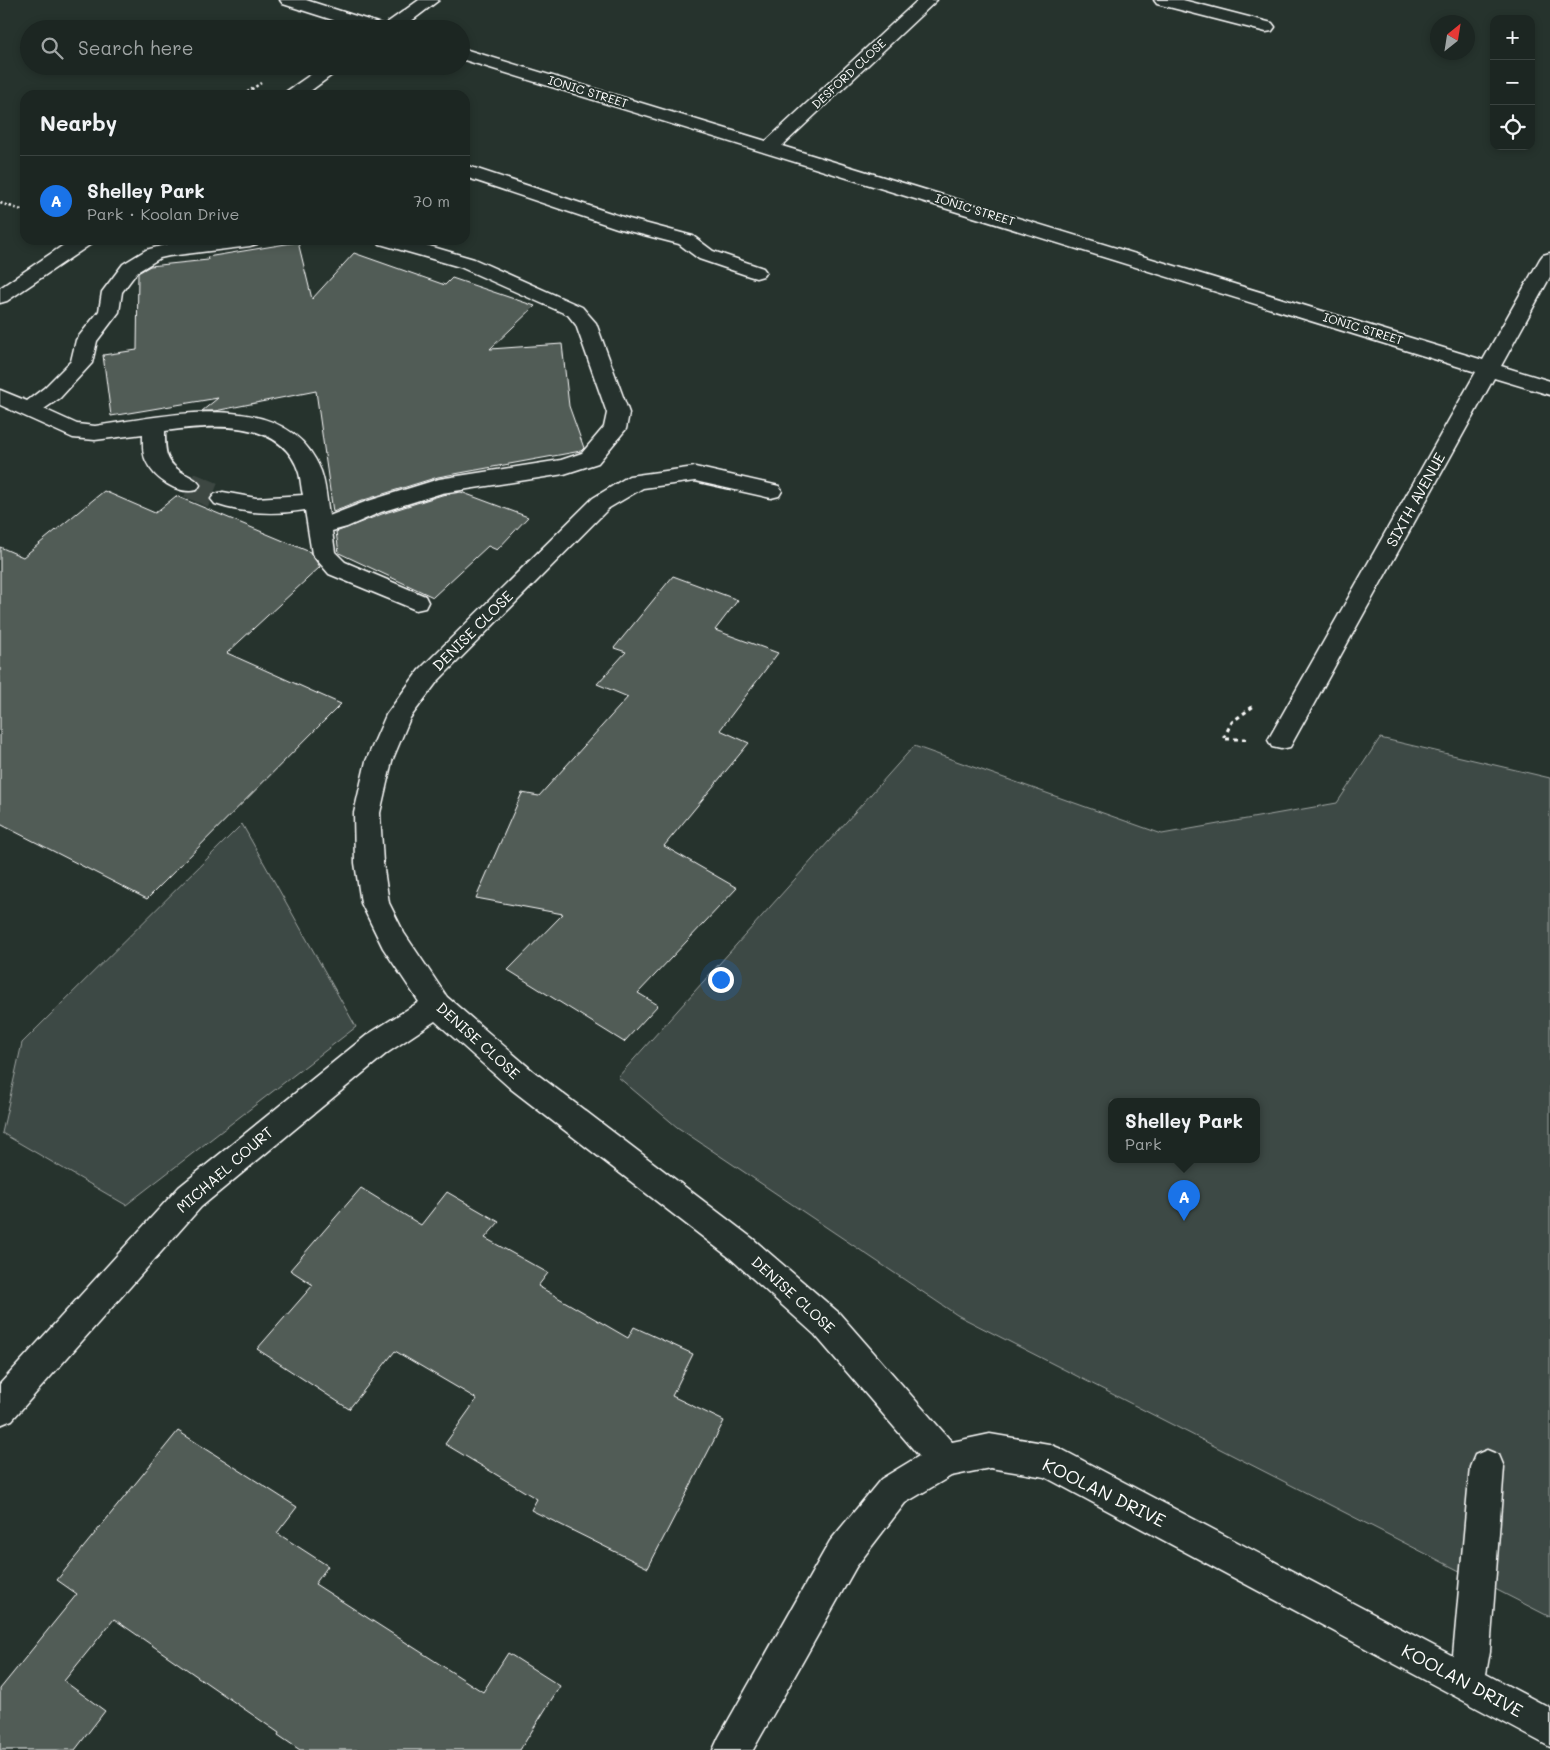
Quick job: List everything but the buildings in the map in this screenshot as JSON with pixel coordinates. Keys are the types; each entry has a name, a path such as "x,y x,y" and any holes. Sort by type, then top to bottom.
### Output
{"street":[{"path":"289,0 352,20"},
{"path":"402,20 430,0"},
{"name":"DESFORD CLOSE","path":"770,148 928,0"},
{"path":"1163,0 1266,26"},
{"name":"IONIC STREET","path":"470,56 1550,388"},
{"path":"300,90 321,75"},
{"path":"470,173 624,224 686,240 706,255 756,272"},
{"path":"0,297 77,245"},
{"path":"28,411 52,393 81,363 87,340 109,312 112,292 130,268 153,254 168,250 209,245"},
{"path":"319,526 339,522 373,507 439,486 564,467 590,458 615,429 618,413 586,323 575,311 467,263 404,245"},
{"name":"SIXTH AVENUE","path":"1281,740 1550,259"},
{"path":"0,397 73,431 95,433 203,419 241,420 279,433 298,450 310,472 324,554 337,568 416,602"},
{"path":"154,425 153,452 159,465 170,476 189,485"},
{"name":"DENISE CLOSE","path":"771,491 695,474 637,481 601,503 428,676 399,715 379,761 367,813 369,864 375,903 393,940 437,1006 522,1080 741,1248 827,1324 884,1392 945,1460"},
{"path":"224,499 232,503 268,506 314,502"},
{"name":"MICHAEL COURT","path":"0,1409 190,1197 377,1044 437,1006"},
{"name":"KOOLAN DRIVE","path":"732,1750 843,1554 893,1491 945,1460 990,1451 1049,1461 1550,1728"},
{"path":"1466,1683 1472,1651 1487,1466"}],"path":[{"path":"0,203 20,209"}],"shaded area":[{"path":"1380,738 1550,778 1550,1617 957,1315 677,1127 618,1077 914,746 1162,834 1337,803"},
{"path":"242,824 356,1027 126,1205 2,1133 22,1043"}],"tunnel":[{"path":"189,485 223,499"}],"place":[{"name":"Shelley Park","path":"1184,1221"}]}
